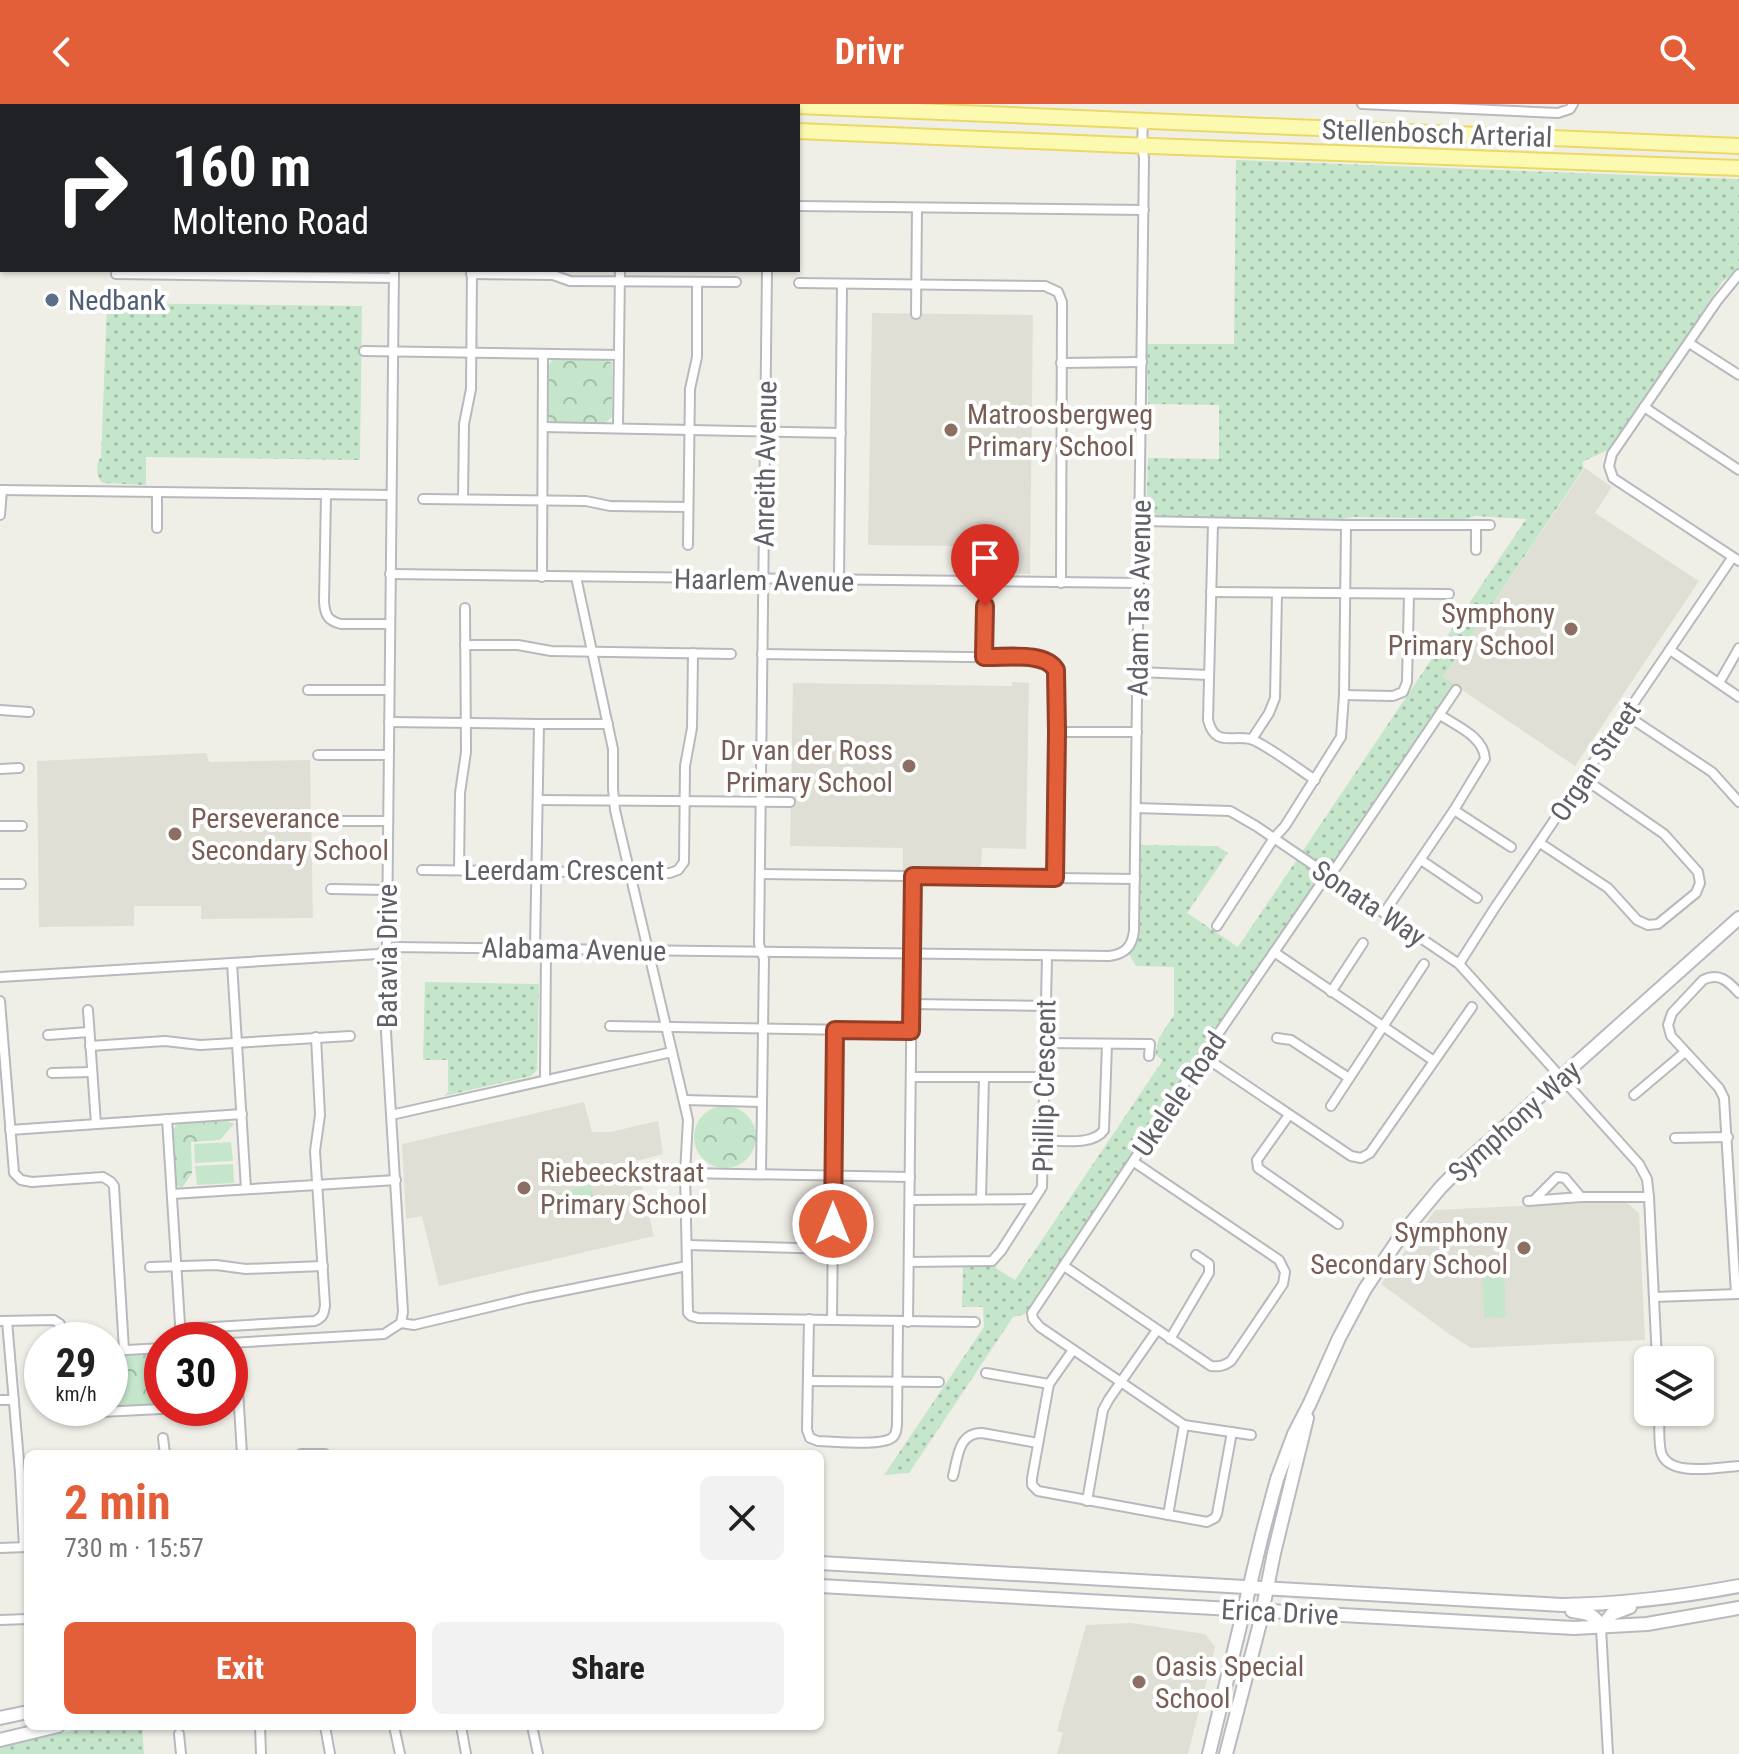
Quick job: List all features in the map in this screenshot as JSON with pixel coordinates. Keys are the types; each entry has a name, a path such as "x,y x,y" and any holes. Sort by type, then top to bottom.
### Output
{"main road":[{"name":"Stellenbosch Arterial","path":"800,106 1739,146"},
{"name":"Stellenbosch Arterial","path":"800,131 1739,168"},
{"name":"Symphony Way","path":"1209,1754 1277,1479 1294,1434 1365,1289 1402,1234 1457,1171 1739,918"},
{"name":"Symphony Way","path":"1226,1754 1263,1611 1310,1403"},
{"name":"Erica Drive","path":"824,1563 1575,1605 1656,1600 1739,1586"},
{"name":"Erica Drive","path":"824,1586 1548,1627 1601,1628 1671,1621 1739,1608"},
{"path":"1486,1601 1532,1609 1585,1613 1596,1618 1601,1628 1612,1614 1656,1600"},
{"path":"0,1718 24,1713"},
{"path":"0,1740 41,1730"}],"street":[{"path":"1362,104 1500,107 1558,113 1570,109 1573,104"},
{"name":"Adam Tas Avenue","path":"1134,931 1143,121"},
{"path":"800,206 1144,210"},
{"path":"916,314 917,208"},
{"path":"463,499 464,424 470,398 472,272 546,274 570,281 736,282"},
{"path":"618,428 620,272"},
{"name":"Anreith Avenue","path":"761,1174 764,959 759,944 767,272"},
{"path":"116,274 394,274"},
{"name":"Batavia Drive","path":"394,274 386,1032 403,1312 401,1323"},
{"path":"1736,560 1613,478 1609,466 1612,454 1717,301 1739,274"},
{"path":"688,545 690,389 697,357 697,282"},
{"path":"799,283 1045,286 1058,292 1062,302 1061,583"},
{"path":"839,580 842,284"},
{"path":"1689,343 1739,375"},
{"path":"364,351 619,355"},
{"path":"542,577 543,354"},
{"path":"1061,363 1142,362"},
{"path":"1644,407 1739,470"},
{"path":"543,427 841,433"},
{"path":"0,515 1,490 391,495"},
{"path":"157,492 157,528"},
{"path":"326,494 324,611 327,618 341,624 390,624"},
{"path":"423,499 586,501 610,506 688,507"},
{"path":"1140,521 1490,525"},
{"path":"1213,523 1208,720 1214,732 1223,739 1252,739 1315,780"},
{"path":"1217,926 1341,737 1346,525"},
{"path":"1476,525 1476,550"},
{"name":"Organ Street","path":"1459,964 1670,650 1736,560"},
{"name":"Haarlem Avenue","path":"390,574 1139,583"},
{"path":"576,577 613,749 613,799 688,1120 685,1173 687,1309 690,1315 694,1318 975,1322"},
{"path":"984,657 985,582"},
{"path":"1211,592 1449,594"},
{"path":"1252,739 1275,698 1277,593"},
{"path":"1344,695 1393,696 1403,692 1407,682 1409,595"},
{"path":"459,870 460,793 465,766 466,723 465,608"},
{"path":"465,645 518,645 542,650 592,652 731,654"},
{"path":"1719,683 1739,648"},
{"path":"1670,650 1739,697"},
{"name":"Leerdam Crescent","path":"422,870 673,873 681,868 684,862 686,757 692,728 693,653"},
{"path":"762,654 1042,658 1053,665 1057,677 1055,878"},
{"path":"1138,672 1209,675"},
{"path":"308,690 389,690"},
{"name":"Ukelele Road","path":"1073,1350 1036,1323 1032,1315 1036,1306 1203,1056 1456,690"},
{"path":"0,710 29,712"},
{"path":"1384,913 1485,759 1479,742 1440,715"},
{"path":"1626,715 1712,772 1739,802"},
{"path":"389,722 608,724"},
{"path":"535,949 539,724"},
{"path":"1057,732 1137,732"},
{"path":"318,755 388,755"},
{"path":"0,769 19,768"},
{"path":"1540,843 1608,888 1637,920 1648,925 1658,924 1699,889 1698,872 1664,834 1583,778"},
{"path":"538,800 790,802"},
{"name":"Sonata Way","path":"1136,808 1230,811 1459,964 1643,1169 1649,1197 1656,1346"},
{"path":"1454,810 1511,847"},
{"path":"330,821 387,821"},
{"path":"0,826 22,826"},
{"path":"1421,860 1477,898"},
{"path":"760,874 1135,879"},
{"path":"809,1319 807,1433 812,1440 881,1442 893,1437 897,1425 909,1262 913,876"},
{"path":"0,884 21,884"},
{"path":"331,889 386,890"},
{"name":"Alabama Avenue","path":"0,977 378,954 394,947 1119,955 1133,942 1134,931"},
{"path":"1331,992 1363,943"},
{"path":"545,1080 546,949"},
{"path":"1274,952 1434,1061"},
{"name":"Phillip Crescent","path":"909,1262 992,1261 1042,1187 1047,956"},
{"path":"232,963 246,1189"},
{"path":"1331,1106 1424,964"},
{"path":"1654,1297 1737,1294 1735,1208 1722,1092 1671,1036 1668,1025 1672,1013 1703,980 1716,976 1728,981 1739,993"},
{"path":"0,1001 12,1169 16,1177 32,1182 103,1177 114,1186 122,1322"},
{"path":"911,1004 1046,1006"},
{"path":"1203,1056 1351,1156 1361,1158 1370,1153 1472,1007"},
{"path":"88,1010 96,1124"},
{"path":"610,1026 911,1031"},
{"path":"832,1320 835,1030"},
{"path":"48,1035 89,1032"},
{"path":"90,1046 165,1041 191,1045 350,1036"},
{"path":"248,1325 315,1321 324,1313 315,1142 320,1115 316,1037"},
{"path":"1277,1038 1291,1040 1349,1078"},
{"path":"1045,1043 1150,1044 1149,1056"},
{"path":"1044,1141 1087,1140 1102,1134 1107,1044"},
{"path":"391,1115 672,1052"},
{"path":"1634,1095 1685,1052"},
{"path":"52,1073 92,1072"},
{"path":"911,1077 1045,1077"},
{"path":"981,1199 984,1077"},
{"path":"684,1100 762,1102"},
{"path":"10,1130 242,1114"},
{"path":"1289,1115 1257,1160 1258,1168 1338,1224"},
{"path":"167,1119 180,1322"},
{"path":"1727,1124 1739,1123"},
{"path":"1675,1138 1728,1137"},
{"path":"1064,1266 1170,1339 1217,1367 1227,1364 1283,1284 1285,1272 1279,1260 1134,1162"},
{"path":"685,1173 910,1177"},
{"path":"1581,1197 1565,1178 1557,1177 1531,1200 1649,1197"},
{"path":"172,1194 396,1180"},
{"path":"910,1200 1034,1199"},
{"path":"687,1245 833,1249"},
{"path":"1170,1339 1209,1273 1209,1264 1196,1255"},
{"path":"150,1267 216,1265 246,1269 323,1266"},
{"path":"248,1342 384,1334 401,1323 414,1325 527,1298 687,1266"},
{"path":"24,1472 4,1321 57,1322"},
{"path":"1087,1501 1103,1410 1157,1330"},
{"path":"1232,1432 1217,1514 1207,1522 1087,1501 1034,1488 1032,1478 1049,1384 1073,1350 1184,1425 1232,1432 1251,1435"},
{"path":"986,1373 1049,1384"},
{"path":"808,1381 939,1382"},
{"path":"0,1400 14,1400"},
{"path":"1168,1515 1184,1425"},
{"path":"237,1426 241,1450"},
{"path":"1660,1426 1662,1453 1671,1465 1684,1469 1739,1466"},
{"path":"953,1476 962,1444 973,1433 1038,1443"},
{"path":"163,1438 164,1450"},
{"path":"0,1548 24,1547"},
{"path":"0,1620 24,1619"},
{"path":"1601,1628 1608,1754"},
{"path":"260,1730 261,1754"},
{"path":"326,1730 330,1754"},
{"path":"395,1730 400,1754"},
{"path":"462,1730 466,1754"},
{"path":"533,1730 538,1754"},
{"path":"179,1734 181,1754"}],"shaded area":[{"name":"Matroosbergweg Primary School","path":"872,313 1033,315 1030,574 962,573 961,546 868,545"},
{"name":"Symphony Primary School","path":"1585,468 1612,487 1595,513 1699,581 1575,766 1443,677"},
{"name":"Dr van der Ross Primary School","path":"1012,682 1029,683 1026,849 982,848 981,871 959,868 903,870 903,848 790,846 793,683 1012,686"},
{"name":"Perseverance Secondary School","path":"206,753 209,762 310,760 313,918 201,919 201,906 134,906 134,926 39,927 37,761"},
{"name":"Riebeeckstraat Primary School","path":"584,1102 592,1132 610,1132 658,1121 663,1154 636,1161 654,1236 439,1286 422,1216 406,1219 402,1144"},
{"name":"Symphony Secondary School","path":"1625,1201 1639,1213 1645,1340 1471,1348 1381,1284 1435,1210"},
{"name":"Oasis Special School","path":"1131,1623 1205,1634 1215,1647 1188,1754 1057,1754 1063,1733 1057,1731 1086,1625"}],"green space":[{"path":"1236,160 1739,179 1739,269 1723,281 1610,449 1582,462 1584,468 1443,677 1456,685 1332,866 1317,880 1025,1314 1013,1317 909,1473 884,1475 984,1327 983,1307 962,1307 963,1265 994,1264 1015,1280 1163,1060 1155,1055 1159,1038 1174,1015 1174,967 1136,966 1129,954 1139,935 1140,845 1217,846 1228,853 1187,913 1238,947 1526,519 1476,516 1464,519 1342,519 1151,516 1146,510 1148,458 1219,459 1219,405 1148,404 1147,344 1234,344"},
{"path":"107,303 362,306 360,460 146,457 146,485 103,483 97,467 101,457"},
{"path":"558,358 604,359 612,363 612,417 605,423 550,421 549,365"},
{"path":"425,982 539,984 537,1070 531,1076 444,1096 448,1092 448,1060 423,1060"},
{"path":"719,1106 731,1106 747,1115 754,1125 754,1149 747,1159 731,1168 719,1168 699,1154 694,1143 694,1131 708,1111"},
{"path":"227,1121 234,1124 220,1140 191,1142 192,1173 182,1188 177,1185 174,1128 178,1124"},
{"path":"231,1142 233,1161 195,1163 194,1144"},
{"path":"233,1164 234,1183 197,1185 195,1166"},
{"path":"591,1185 595,1204 558,1212 554,1194"},
{"path":"1504,1273 1506,1317 1484,1318 1482,1274"},
{"path":"144,1355 144,1405 128,1406 128,1356"},
{"path":"75,1730 142,1730 144,1754 0,1754 0,1747"}],"place":[{"name":"Nedbank","path":"52,300"},
{"name":"Matroosbergweg Primary School","path":"951,430"},
{"name":"Symphony Primary School","path":"1571,629"},
{"name":"Dr van der Ross Primary School","path":"909,766"},
{"name":"Perseverance Secondary School","path":"175,834"},
{"name":"Riebeeckstraat Primary School","path":"524,1188"},
{"name":"Symphony Secondary School","path":"1524,1248"},
{"name":"Oasis Special School","path":"1139,1682"}],"route":[{"path":"833,1224 835,1030 911,1031 913,876 1055,878 1056,670 1042,658 984,657 985,606"}]}
